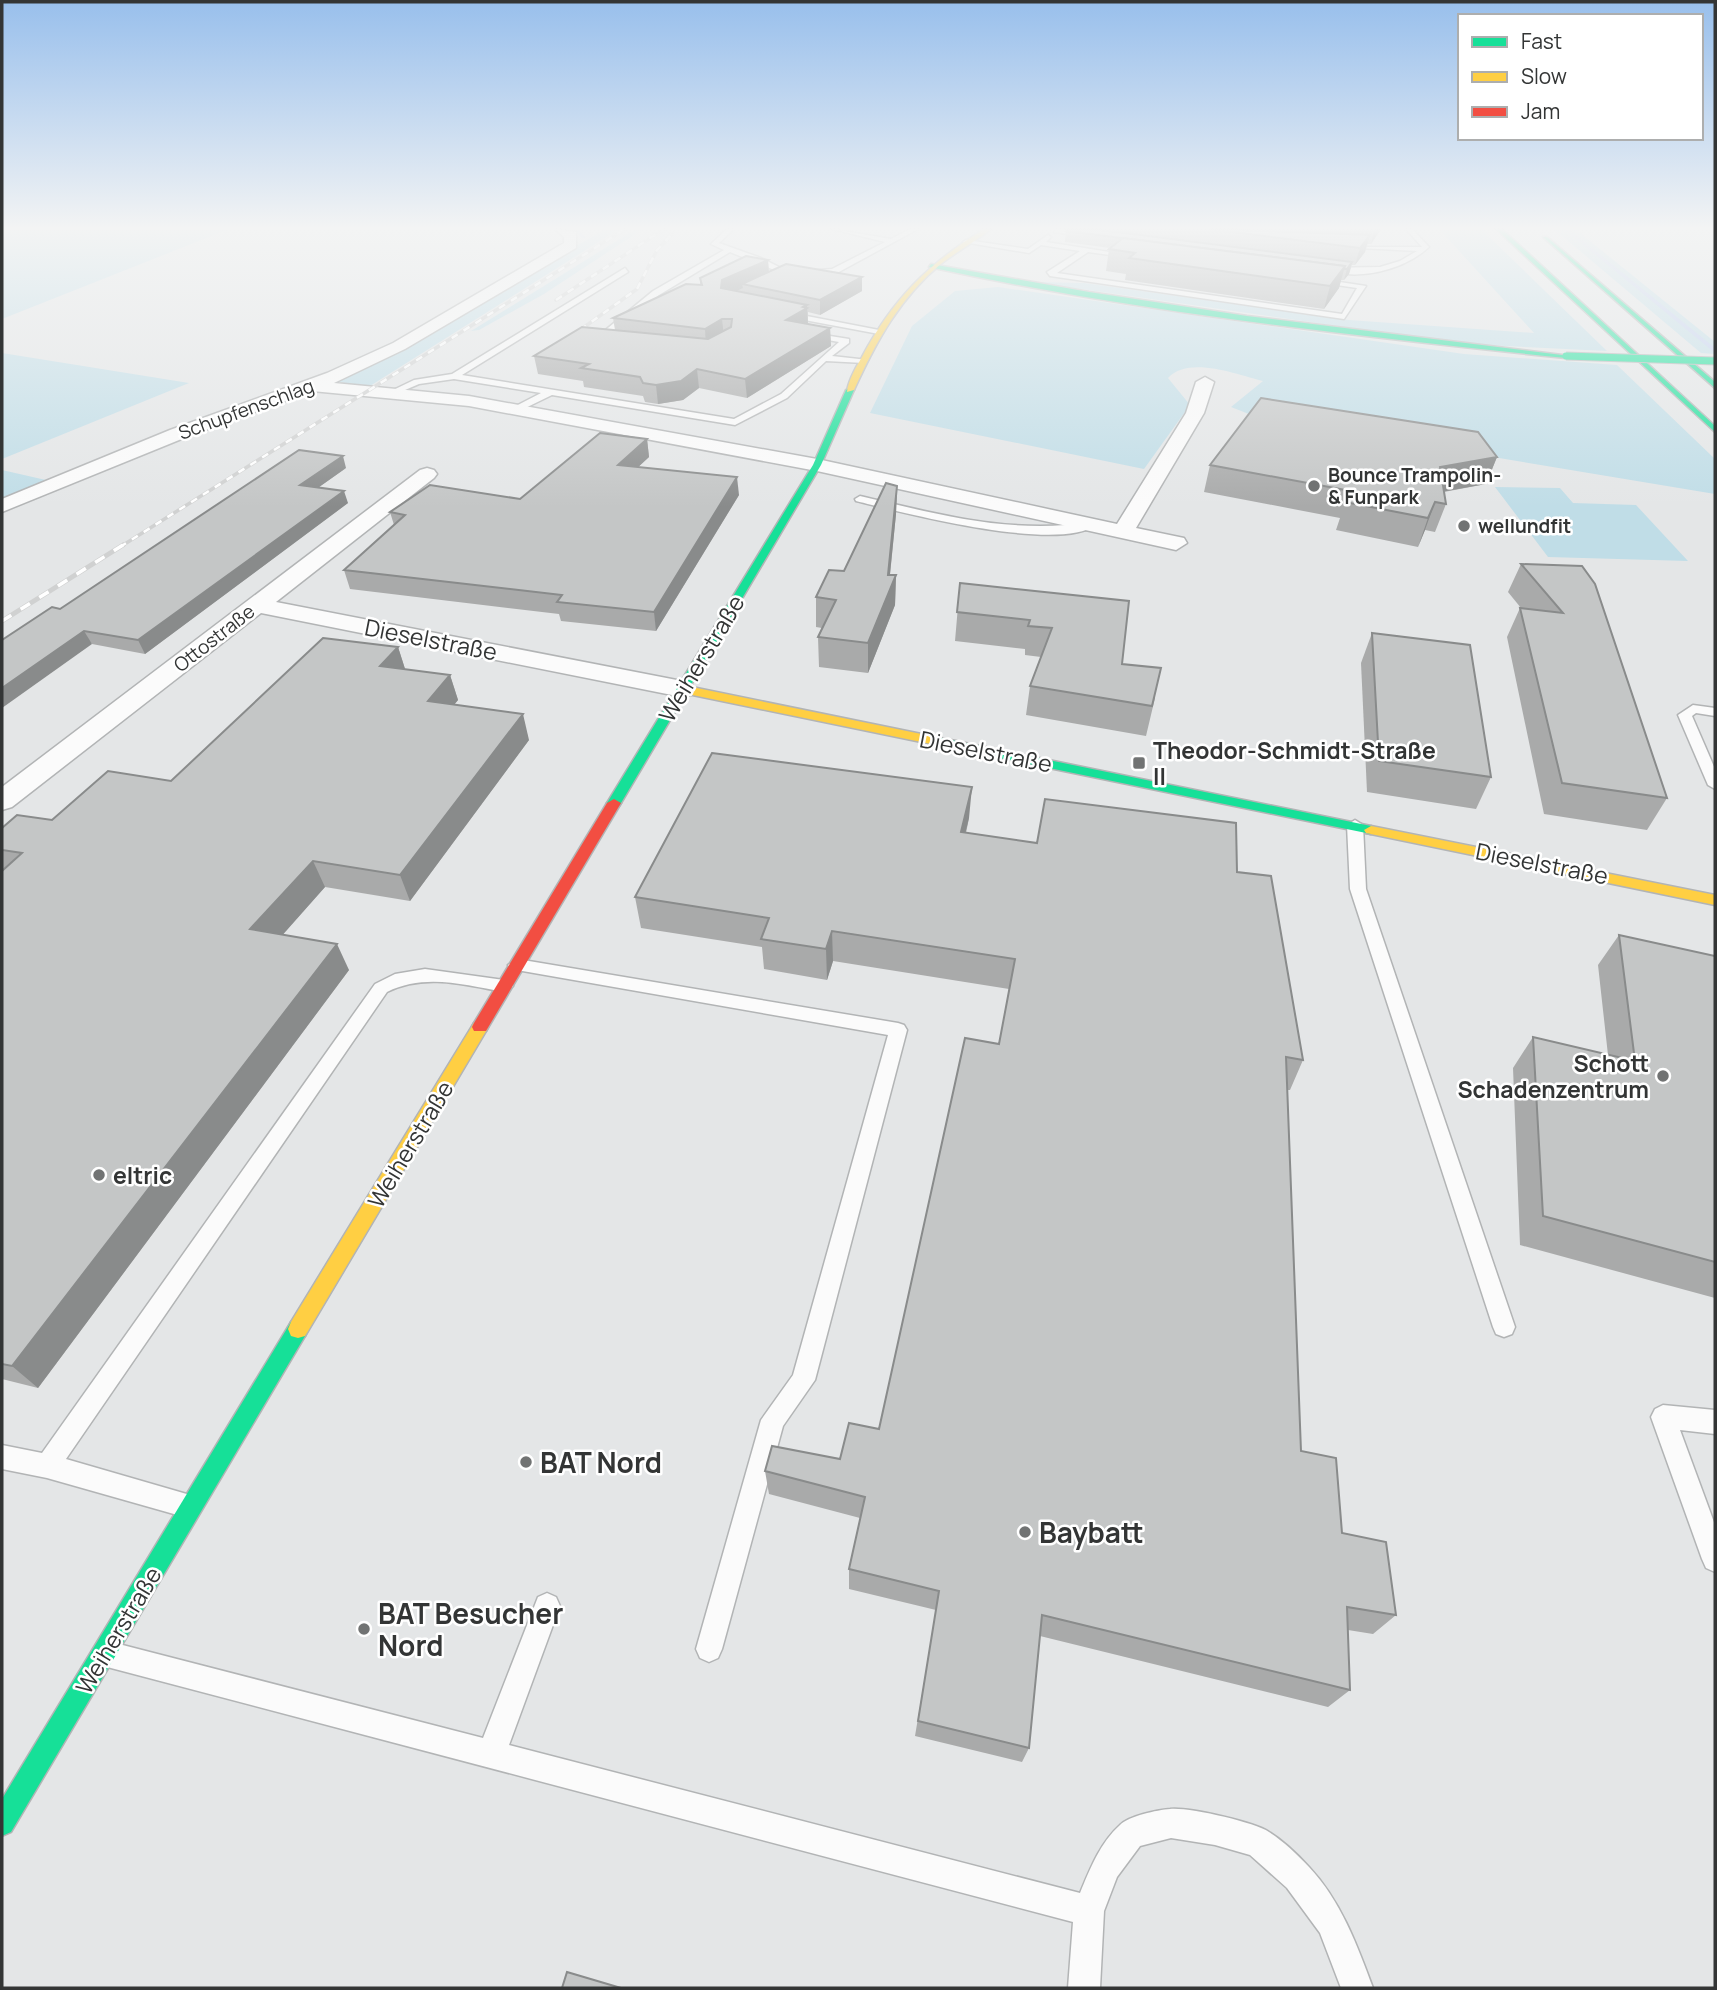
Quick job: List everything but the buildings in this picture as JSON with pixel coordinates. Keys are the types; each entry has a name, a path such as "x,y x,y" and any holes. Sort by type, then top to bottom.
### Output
{"main road":[{"name":"Weiherstraße","path":"2,1823 817,465 864,360 885,322"},
{"path":"880,330 890,322"},
{"path":"1283,322 1411,341 1566,356 1715,361"},
{"path":"1599,322 1715,430"},
{"path":"1641,322 1715,386"},
{"name":"Dieselstraße","path":"682,689 1715,900"}],"street":[{"name":"Schupfenschlag","path":"2,506 177,433 315,386 399,346 440,322"},
{"path":"1124,532 1195,413 1205,382"},
{"path":"315,386 391,393 515,410 817,465 1176,543"},
{"name":"Ottostraße","path":"2,801 427,474"},
{"name":"Dieselstraße","path":"257,605 682,689"}],"lane":[{"path":"454,376 541,322"},
{"path":"614,341 600,339 621,322"},
{"path":"833,322 880,330"},
{"path":"391,393 417,382 454,376 735,422 784,396 846,341 806,333"},
{"path":"824,358 864,360"},
{"path":"515,410 550,392"},
{"path":"860,499 960,522 1066,531 1091,525"},
{"path":"1715,712 1693,709 1685,715 1715,785"},
{"path":"1356,825 1358,889 1504,1327"},
{"path":"517,965 898,1030 803,1380 773,1420 709,1649"},
{"path":"47,1466 381,988 396,978 418,975 504,986"},
{"path":"1715,1422 1663,1417 1715,1559"},
{"path":"2,1457 47,1466 192,1507"},
{"path":"491,1754 547,1606"},
{"path":"104,1653 1089,1911"},
{"path":"1084,1988 1089,1911 1105,1868 1131,1834 1171,1823 1215,1830 1258,1842 1298,1877 1332,1923 1357,1988"}],"shaded area":[{"path":"443,322 472,322 370,386 338,382"},
{"path":"486,322 494,322 479,330 471,331"},
{"path":"917,322 1241,322 1464,354 1617,365 1715,459 1715,494 1259,418 1231,407 1263,381 1201,367 1177,371 1168,378 1190,405 1144,469 870,413 912,326"},
{"path":"1309,322 1376,322 1534,333 1524,322 1577,322 1607,351 1463,344"},
{"path":"1664,322 1690,322 1715,342 1715,354 1701,353"},
{"path":"2,353 189,383 2,459"},
{"path":"2,470 59,483 2,506"},
{"path":"1495,487 1560,488 1573,503 1636,505 1688,561 1548,557"}],"waterway":[{"path":"1679,322 1715,351"}],"railway":[{"path":"120,547 478,322"},
{"path":"569,338 591,322"},
{"path":"2,621 123,545"}],"traffic: fast":[{"path":"1276,322 1566,356"},
{"path":"1599,322 1715,430"},
{"path":"1641,322 1715,386"},
{"path":"1566,356 1715,361"},
{"path":"614,803 817,465 850,390"},
{"path":"936,741 1371,830"},
{"path":"2,1823 298,1329"}],"traffic: slow":[{"path":"850,390 886,322"},
{"path":"682,689 936,741"},
{"path":"1371,830 1715,900"},
{"path":"298,1329 480,1027"}],"traffic: jam":[{"path":"480,1027 614,803"}],"place":[{"name":"Bounce Trampolin- & Funpark","path":"1314,486"},
{"name":"wellundfit","path":"1464,526"},
{"name":"Theodor-Schmidt-Straße II","path":"1139,763"},
{"name":"Schott Schadenzentrum","path":"1663,1076"},
{"name":"eltric","path":"99,1175"},
{"name":"BAT Nord","path":"526,1462"},
{"name":"Baybatt","path":"1025,1532"},
{"name":"BAT Besucher Nord","path":"364,1629"}]}
